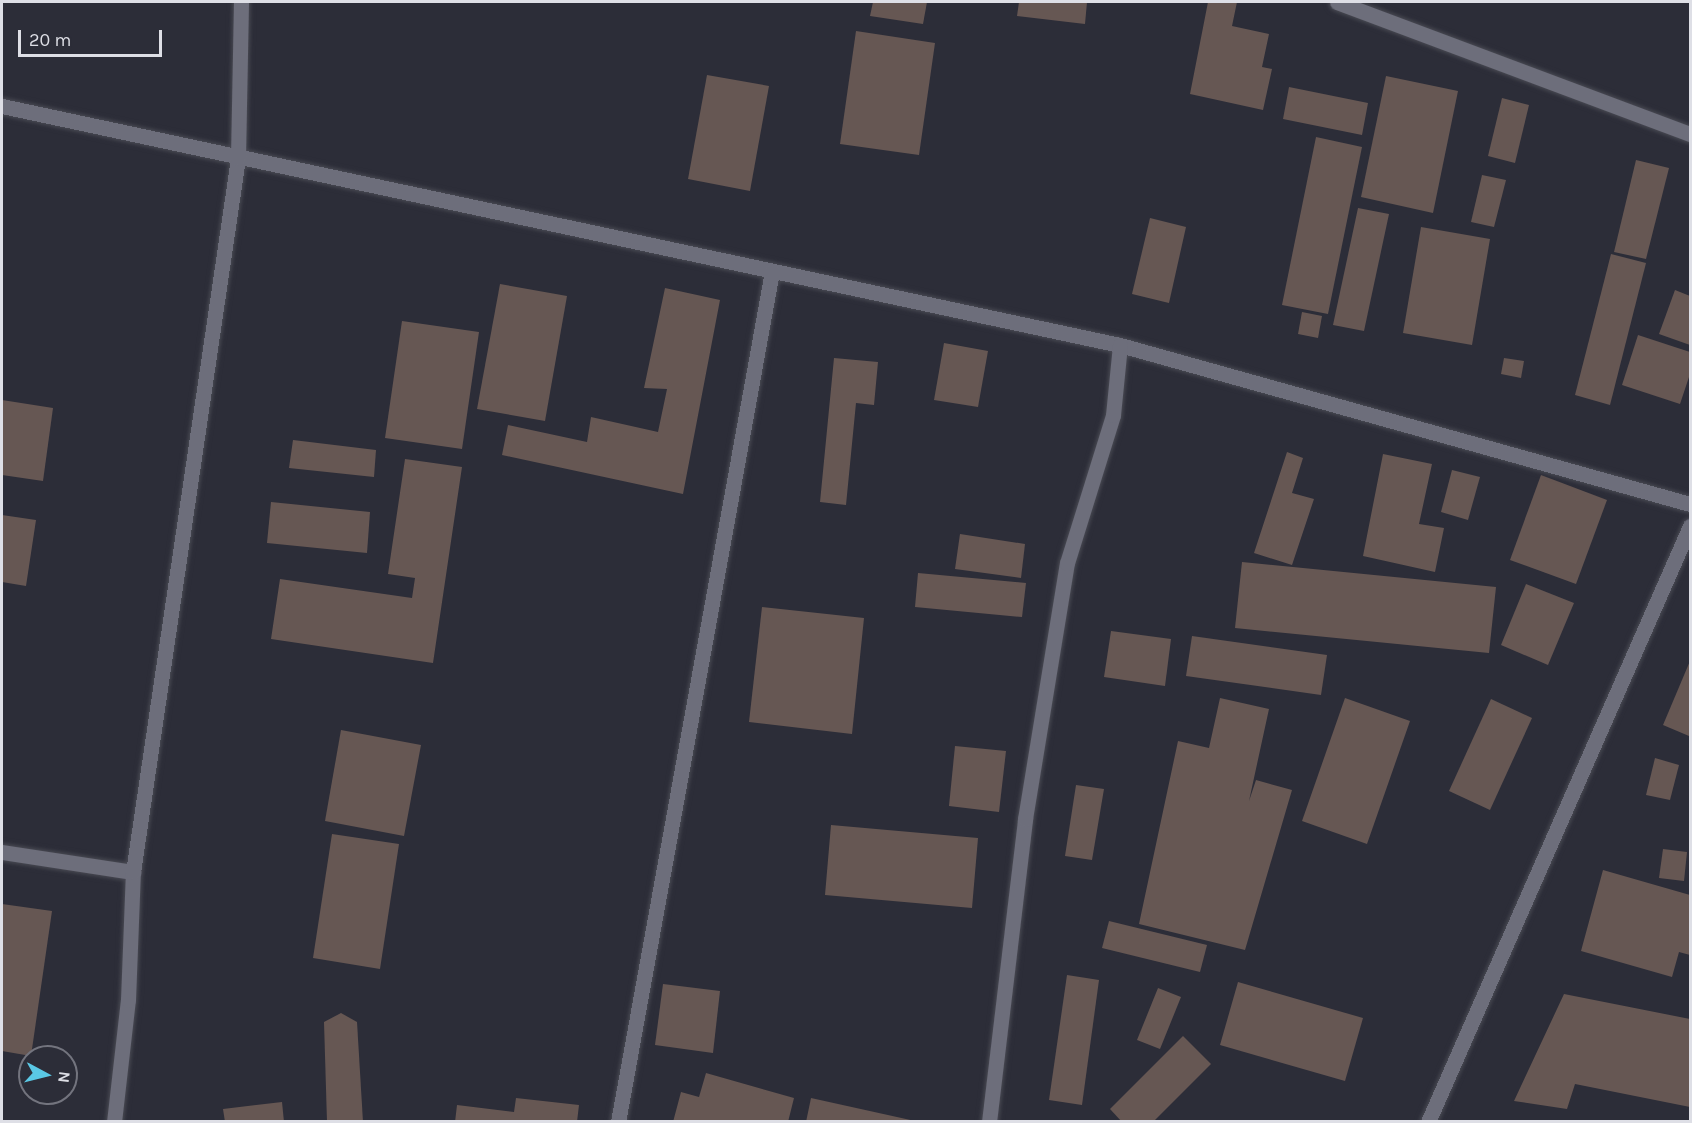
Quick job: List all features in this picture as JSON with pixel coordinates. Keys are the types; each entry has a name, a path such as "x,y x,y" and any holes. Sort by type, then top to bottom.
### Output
{"street":[{"path":"114,1122 128,1000 133,872 238,158 240,2"},
{"path":"1337,2 1690,134"},
{"path":"2,106 1120,345 1690,504"},
{"path":"618,1122 772,271"},
{"path":"989,1122 1025,819 1065,575 1113,415 1120,345"},
{"path":"1428,1122 1690,526"},
{"path":"2,852 133,872"}],"building":[{"path":"873,2 927,2 923,24 870,16"},
{"path":"1019,2 1087,2 1085,24 1017,16"},
{"path":"1208,2 1237,2 1232,26 1269,34 1262,67 1272,69 1263,110 1190,94"},
{"path":"856,31 935,43 919,155 840,144"},
{"path":"707,75 769,86 750,191 688,179"},
{"path":"1386,76 1458,91 1433,213 1361,197"},
{"path":"1289,87 1368,103 1362,135 1283,119"},
{"path":"1502,98 1529,105 1515,163 1488,156"},
{"path":"1316,137 1362,147 1328,314 1282,305"},
{"path":"1636,160 1669,168 1646,259 1614,252"},
{"path":"1482,175 1506,180 1494,227 1471,222"},
{"path":"1358,208 1389,214 1364,331 1333,325"},
{"path":"1150,218 1186,227 1169,303 1132,294"},
{"path":"1421,227 1490,239 1472,345 1403,333"},
{"path":"1611,254 1646,263 1610,405 1575,395"},
{"path":"500,284 567,296 545,421 477,409"},
{"path":"665,288 720,300 683,494 502,455 508,425 587,442 591,417 658,432 667,389 644,388"},
{"path":"1675,290 1690,296 1690,345 1659,334"},
{"path":"1302,312 1322,316 1318,338 1298,334"},
{"path":"402,321 479,332 462,449 385,438"},
{"path":"1638,335 1690,352 1690,374 1680,404 1622,385"},
{"path":"944,343 988,351 978,407 934,400"},
{"path":"834,358 878,362 874,405 856,403 846,505 820,502"},
{"path":"1504,358 1524,361 1521,378 1501,374"},
{"path":"2,400 53,408 43,481 2,475"},
{"path":"293,440 376,450 374,477 289,468"},
{"path":"1287,452 1303,458 1292,493 1314,499 1292,565 1254,553"},
{"path":"1383,454 1432,464 1419,524 1444,528 1435,572 1363,556"},
{"path":"405,459 462,467 433,663 271,639 280,579 412,598 415,578 388,574"},
{"path":"1452,470 1480,477 1468,520 1441,512"},
{"path":"1541,475 1607,500 1576,584 1510,560"},
{"path":"271,502 370,512 367,553 267,543"},
{"path":"2,515 36,520 26,586 2,582"},
{"path":"960,534 1025,544 1021,578 955,569"},
{"path":"1242,562 1496,587 1489,653 1235,628"},
{"path":"918,573 1026,583 1022,617 915,607"},
{"path":"1526,584 1574,603 1548,665 1501,645"},
{"path":"762,607 864,618 852,734 749,722"},
{"path":"1111,631 1171,639 1165,686 1104,677"},
{"path":"1192,636 1327,655 1321,695 1186,676"},
{"path":"1690,661 1690,732 1689,736 1663,725"},
{"path":"1220,698 1269,709 1249,801 1256,780 1292,790 1245,950 1139,924 1178,741 1209,748"},
{"path":"1345,698 1410,721 1367,844 1302,821"},
{"path":"1491,699 1532,718 1490,810 1449,791"},
{"path":"341,730 421,745 404,836 325,821"},
{"path":"955,746 1006,751 999,812 949,806"},
{"path":"1655,758 1679,765 1670,800 1646,795"},
{"path":"1076,785 1104,789 1092,860 1065,856"},
{"path":"831,825 978,838 972,908 825,895"},
{"path":"332,834 399,844 380,969 313,958"},
{"path":"1663,849 1687,852 1684,881 1659,878"},
{"path":"1603,870 1690,895 1690,955 1679,952 1672,977 1581,951"},
{"path":"2,904 52,911 33,1045 18,1045 18,1054 2,1051"},
{"path":"1109,921 1207,945 1200,972 1102,948"},
{"path":"1067,975 1099,980 1082,1105 1049,1100"},
{"path":"1238,982 1363,1018 1345,1081 1220,1045"},
{"path":"663,984 720,991 713,1053 655,1045"},
{"path":"1158,988 1181,997 1160,1049 1137,1040"},
{"path":"1564,994 1690,1019 1690,1107 1575,1084 1567,1109 1514,1101"},
{"path":"341,1013 357,1022 363,1122 327,1122 324,1022"},
{"path":"1183,1036 1211,1064 1153,1122 1122,1122 1110,1109"},
{"path":"706,1073 794,1098 788,1122 673,1122 681,1092 699,1097"},
{"path":"516,1098 579,1105 577,1122 455,1122 457,1105 514,1112"},
{"path":"811,1098 915,1121 915,1122 806,1122"},
{"path":"282,1102 284,1122 225,1122 223,1109"}]}
